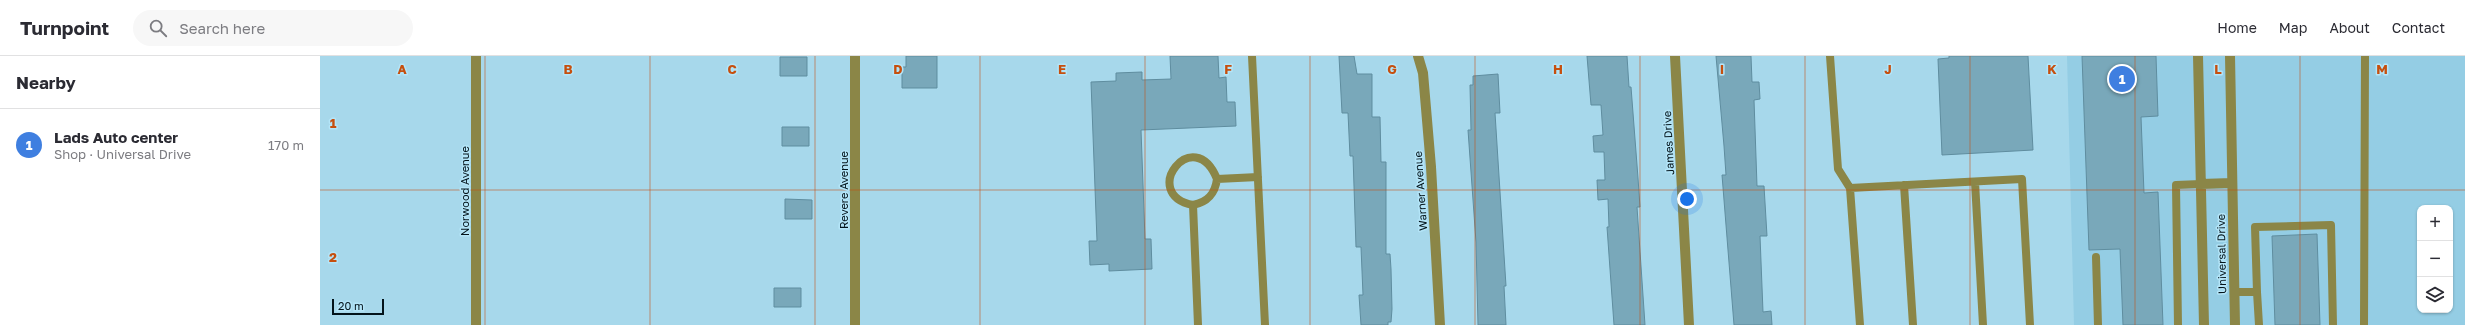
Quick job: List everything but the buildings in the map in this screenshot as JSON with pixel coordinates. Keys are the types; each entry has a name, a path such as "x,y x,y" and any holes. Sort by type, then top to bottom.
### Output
{"street":[{"name":"Norwood Avenue","path":"476,56 476,325"},
{"name":"Revere Avenue","path":"855,56 855,325"},
{"name":"Warner Avenue","path":"1418,56 1423,73 1431,167 1440,325"},
{"name":"James Drive","path":"1675,56 1689,325"},
{"name":"Universal Drive","path":"2198,56 2204,325"},
{"name":"Universal Drive","path":"2230,56 2235,325"},
{"path":"2201,184 2232,183"}],"lane":[{"path":"1252,56 1265,325"},
{"path":"1830,56 1838,169 1850,188 1860,325"},
{"path":"2364,325 2365,56"},
{"path":"1197,157 1212,166 1217,179 1216,188 1211,197 1203,203 1193,205 1184,203 1176,198 1170,188 1171,172 1176,164 1184,158 1197,157"},
{"path":"1217,179 1258,177"},
{"path":"1850,188 2022,179 2030,325"},
{"path":"1975,182 1983,325"},
{"path":"2178,325 2176,184 2201,184"},
{"path":"1904,185 1913,325"},
{"path":"1193,205 1198,325"},
{"path":"2259,325 2255,227 2331,225 2333,325"},
{"path":"2096,257 2098,325"},
{"path":"2234,292 2257,292"}],"shaded area":[{"path":"2067,56 2465,56 2465,325 2074,325"}],"place":[{"name":"Lads Auto center","path":"2122,79"}]}
